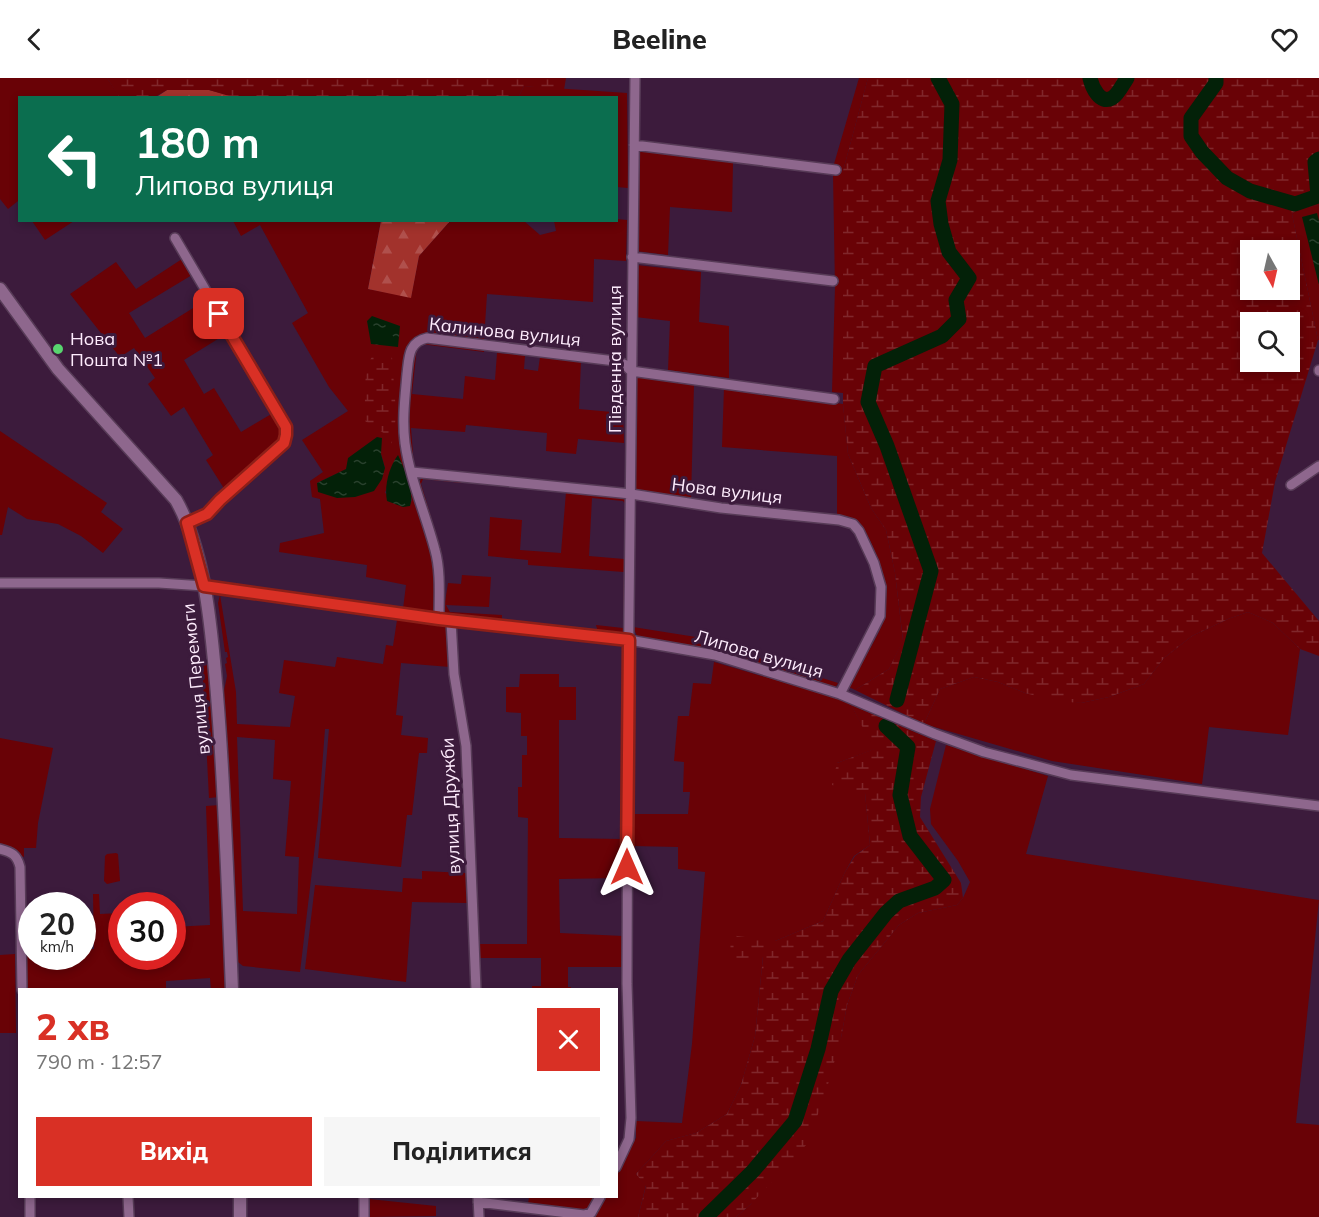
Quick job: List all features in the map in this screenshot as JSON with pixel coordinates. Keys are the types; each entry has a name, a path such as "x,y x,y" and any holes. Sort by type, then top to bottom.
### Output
{"main road":[{"name":"вулиця Перемоги","path":"0,289 58,369 176,500 187,523 204,586 214,659 225,796 232,988"},
{"path":"240,1198 240,1217"}],"street":[{"name":"Південна вулиця","path":"618,1163 629,1139 631,1118 627,984 635,78"},
{"path":"634,145 836,170"},
{"path":"175,238 286,427 284,443 207,514 187,523"},
{"path":"632,257 833,280"},
{"name":"Калинова вулиця","path":"439,619 436,552 424,518 405,443 404,404 409,355 413,344 419,339 427,338 593,357 624,364 631,371 834,399"},
{"path":"1291,485 1319,466"},
{"name":"Нова вулиця","path":"412,472 631,494 721,508 838,520 853,524 859,531 874,563 881,587 880,616 840,694"},
{"name":"Липова вулиця","path":"0,583 159,583 204,586 451,621 629,640 715,655 840,694 984,753 1071,774 1319,806"},
{"name":"вулиця Дружби","path":"451,621 454,675 465,746 476,988"},
{"path":"3,850 13,852 18,858 20,867 22,988"},
{"path":"30,1198 30,1217"},
{"path":"128,1198 129,1217"},
{"path":"364,1198 364,1217"},
{"path":"479,1217 478,1199 584,1215 591,1213 599,1198"}],"green space":[{"path":"0,78 107,78 119,96 18,96 18,201 8,209 0,199"},
{"path":"107,78 566,78 564,90 524,86 519,96 229,96 209,90 167,90 157,96 119,96"},
{"path":"859,78 868,78 843,171 843,393 832,392 835,287 833,174"},
{"path":"868,78 1319,78 1319,205 1298,209 1292,214 1297,240 1240,240 1240,300 1300,300 1300,253 1318,340 1275,482 1262,553 1319,621 1319,656 1300,649 1273,623 1248,612 1192,636 1164,658 1144,684 1109,697 1081,703 1056,701 1025,693 998,682 974,677 940,689 924,724 855,690 889,669 903,640 895,573 886,530 871,508 848,454 843,404 843,171"},
{"path":"524,86 627,93 628,188 618,187 618,96 519,96"},
{"path":"167,90 209,90 232,96 158,96"},
{"path":"638,151 733,162 732,212 670,207 668,255 636,251"},
{"path":"1319,205 1319,340 1300,253 1300,240 1297,240 1292,214 1298,209"},
{"path":"627,220 626,261 594,259 593,302 487,294 484,340 418,337 411,343 406,355 403,444 434,552 436,608 431,613 403,609 406,585 366,577 367,565 279,552 280,543 324,533 320,499 312,497 310,481 323,472 302,440 348,411 329,387 292,323 308,313 260,225 241,236 234,222 381,222 368,289 411,297 419,256 449,222 525,222 540,235 556,231 554,222","holes":["381,438 381,454 385,468 317,483 347,469","403,466 412,500 409,506 385,493 388,484"]},
{"path":"33,222 72,222 45,240"},
{"path":"381,222 449,222 419,256 411,298 368,289"},
{"path":"182,259 192,275 129,313 145,338 206,300 226,334 184,360 204,394 214,388 241,432 273,413 282,429 281,441 225,490 206,460 213,455 184,407 171,416 148,384 155,378 134,348 120,357 70,294 116,262 136,289"},
{"path":"636,265 701,272 699,322 729,326 729,378 668,370 670,321 635,317"},
{"path":"420,342 484,348 484,352 421,344 417,347 412,394 463,399 465,376 495,380 497,353 525,355 524,369 538,371 540,357 581,360 579,409 623,413 624,443 578,439 576,454 546,451 547,433 466,425 465,432 411,428 414,467 412,467 406,426 406,399 408,371 414,350"},
{"path":"375,352 388,353 392,357 396,413 391,446 385,434 365,421 366,376"},
{"path":"635,376 694,384 691,499 635,490"},
{"path":"724,388 843,404 848,454 871,508 886,530 895,573 903,641 889,669 855,690 849,687 875,640 885,616 885,592 875,551 869,539 855,520 837,515 837,456 722,447"},
{"path":"0,431 107,503 101,512 123,529 103,553 81,536 58,524 27,519 8,507 2,535 0,535"},
{"path":"426,476 462,481 462,483 423,479 421,484 441,550 445,602 448,583 461,584 462,575 491,577 489,607 446,605 450,612 502,615 502,620 455,617 448,615 442,609 419,484 421,479"},
{"path":"566,492 625,496 628,499 626,630 621,634 598,632 596,625 623,628 624,572 528,565 528,560 488,556 490,517 522,520 520,550 561,553","holes":["592,498 623,501 626,505 624,559 589,556"]},
{"path":"220,595 236,692 237,724 290,727 295,696 279,693 284,660 335,667 337,657 383,664 386,645 393,646 397,620 448,627 450,667 401,663 396,715 403,716 401,735 428,738 427,753 419,753 412,815 407,815 401,867 318,858 329,729 325,729 318,820 300,972 243,966 238,962 236,955 223,696 227,676 225,664 228,657 225,652 218,603","holes":["237,737 275,740 273,779 291,781 285,856 299,857 297,914 243,911"]},
{"path":"1248,612 1273,623 1300,649 1288,735 1209,727 1202,784 1052,761 924,724 940,689 974,677 998,682 1025,693 1081,703 1109,697 1144,684 1164,658 1192,636"},
{"path":"633,627 696,637 696,643 733,650 838,683 835,688 638,638"},
{"path":"207,660 220,797 209,798 202,661"},
{"path":"714,662 837,698 851,705 875,749 837,763 865,793 870,845 854,856 823,921 775,941 763,956 755,1036 741,1085 727,1114 696,1133 666,1141 636,1174 646,1185 638,1217 585,1217 603,1198 618,1198 618,1171 636,1138 636,1121 682,1123 692,1044 705,872 678,869 678,847 633,846 632,814 688,814 690,792 683,792 684,762 674,761 678,716 689,716 693,683 711,684"},
{"path":"520,674 559,674 559,687 576,687 576,720 559,720 559,838 623,839 623,878 559,879 560,933 623,936 622,967 568,967 568,987 571,988 532,988 532,986 541,986 541,958 480,958 480,944 527,944 528,818 518,817 518,787 522,787 522,755 527,755 527,736 521,736 521,713 506,712 506,687 519,687"},
{"path":"851,705 936,741 921,797 920,817 961,883 963,898 957,905 918,913 899,925 858,975 847,1005 841,1038 827,1088 808,1143 751,1204 736,1217 638,1217 646,1186 636,1174 666,1141 696,1133 727,1114 741,1085 755,1036 763,957 731,959 730,935 775,941 823,921 845,872 855,856 870,845 865,793 832,785 837,763 874,749"},
{"path":"0,738 53,748 38,823 36,848 24,848 24,857 0,847"},
{"path":"946,745 1048,776 1026,854 1319,900 1296,1123 1319,1125 1319,1217 736,1217 751,1204 841,1038 847,1005 858,975 899,925 918,913 957,905 963,898 970,882 931,824 930,809"},
{"path":"220,805 227,988 211,988 210,978 166,981 166,988 27,988 26,970 96,970 96,894 99,894 100,914 108,914 108,970 186,970 186,926 210,925 206,806"},
{"path":"118,854 120,881 107,884 104,881 105,856"},
{"path":"422,871 466,873 467,903 412,902 406,982 305,969 315,885 402,892 403,878 422,879"},
{"path":"15,954 16,1033 0,1033 0,955"},
{"path":"485,1198 528,1204 529,1198 597,1198 589,1211 485,1200"},
{"path":"369,1199 436,1206 436,1216 368,1217"}],"water":[{"path":"1317,213 1319,221 1319,285 1302,217"},
{"path":"372,316 400,326 398,347 371,344 367,321"},
{"path":"377,437 382,438 381,454 385,468 382,479 374,491 355,497 337,498 318,492 317,483 346,469 348,458"},
{"path":"398,455 410,487 410,506 403,507 387,501 388,477"}],"waterway":[{"path":"897,700 931,571 887,446 868,402 875,366 942,336 959,319 956,300 969,278 949,252 941,224 938,201 950,160 952,104 938,78"},
{"path":"1090,78 1097,94 1108,100 1116,94 1127,78"},
{"path":"1216,78 1216,83 1191,118 1191,136 1202,152 1227,178 1250,191 1295,204 1318,196 1315,162 1319,159"},
{"path":"706,1217 753,1171 795,1121 818,1049 831,991 849,960 886,913 899,901 935,888 944,880 910,836 900,795 908,747 886,726"}],"place":[{"name":"Нова Пошта №1","path":"58,349"}],"route":[{"path":"219,314 286,427 286,435 284,443 207,514 187,523 204,586 439,619 629,640 627,867"}]}
